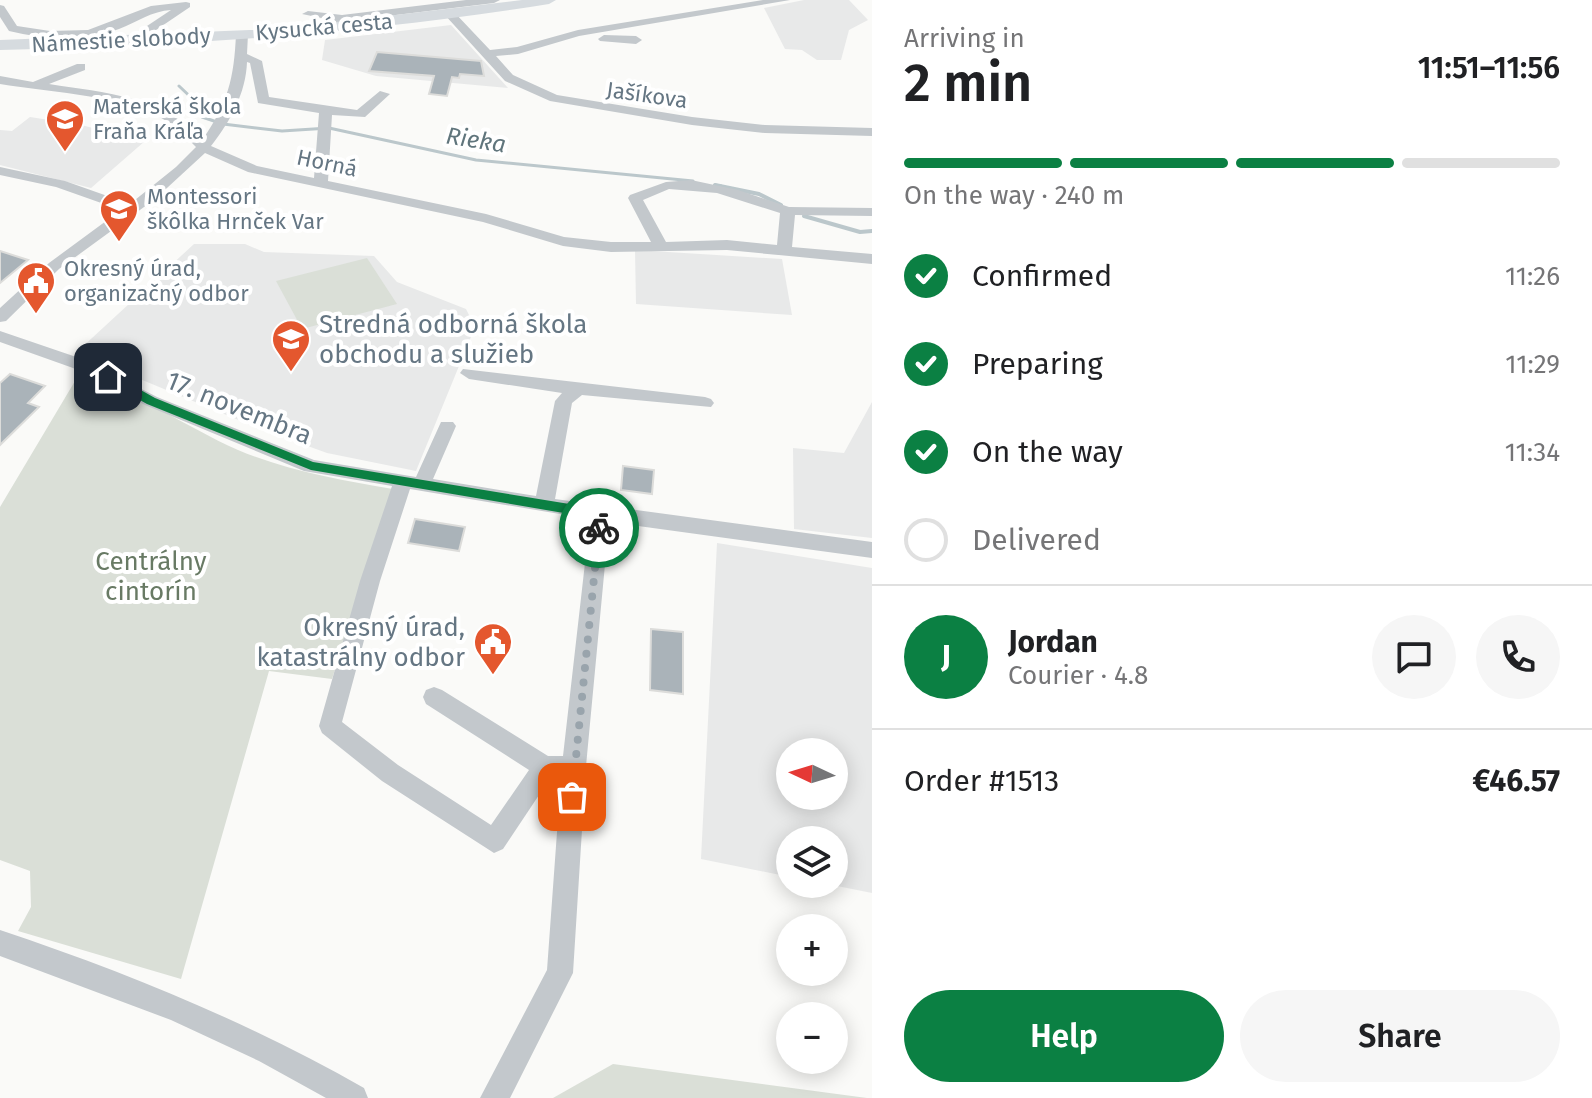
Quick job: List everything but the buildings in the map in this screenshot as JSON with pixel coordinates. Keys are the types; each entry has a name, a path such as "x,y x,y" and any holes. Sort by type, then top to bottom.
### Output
{"main road":[{"name":"Kysucká cesta","path":"242,34 450,14 549,0"},
{"name":"Námestie slobody","path":"0,45 242,34"}],"street":[{"path":"144,40 151,28 195,0"},
{"path":"308,14 342,22 494,0"},
{"path":"485,54 518,50 560,37 784,0"},
{"path":"0,8 13,29 45,36 107,28 156,7 183,7"},
{"name":"Jašíkova","path":"450,14 485,54 524,88 588,106 765,129 872,132"},
{"path":"0,317 55,266 132,209 219,132 228,114 244,57 242,34"},
{"path":"560,37 636,40"},
{"path":"244,57 256,61 263,100 325,122 360,114 384,94"},
{"path":"33,86 81,67"},
{"name":"Horná","path":"0,80 118,99 158,111 185,129 204,148 253,169 486,218 563,241 661,247 727,245 872,259"},
{"path":"321,184 325,122"},
{"path":"0,171 60,184 132,209"},
{"path":"661,247 635,198 676,184 702,187 788,211 872,212"},
{"path":"784,251 788,211"},
{"name":"17. novembra","path":"0,336 79,364 151,401 311,466 544,506 872,550"},
{"path":"469,373 705,403"},
{"path":"544,506 564,401 578,389"},
{"path":"447,426 412,484 361,610 330,726 390,773 494,841 545,767"},
{"path":"494,1098 560,973 574,766 600,514"},
{"path":"434,697 545,767 574,766"},
{"path":"0,943 148,995 237,1036 354,1098"}],"shaded area":[{"path":"804,0 849,0 868,20 849,30 841,60 817,60 802,50 785,49 764,8"},
{"path":"451,25 508,88 376,76 322,60 325,40"},
{"name":"Materská škola Fraňa Kráľa","path":"30,117 81,125 145,141 91,188 0,165 0,130 12,131"},
{"name":"Stredná odborná škola obchodu a služieb","path":"194,244 245,244 264,252 374,256 397,282 466,309 475,327 416,471 327,453 258,428 87,357 79,350"},
{"path":"635,250 782,259 792,315 636,304"},
{"path":"872,402 872,538 794,529 793,448 844,453"},
{"path":"717,543 872,568 872,893 848,888 848,826 776,826 776,874 701,859"}],"green space":[{"path":"367,258 397,304 302,329 276,281"},
{"name":"Centrálny cintorín","path":"75,381 138,399 218,441 276,464 393,489 332,679 269,671 181,979 18,931 31,907 30,871 0,860 0,507"},
{"path":"613,1064 867,1098 553,1098"}],"waterway":[{"name":"Rieka","path":"179,86 199,105 202,117 223,124 282,131 329,128 476,160 693,181"},
{"name":"Rieka","path":"721,186 715,185 759,194 781,205"},
{"name":"Rieka","path":"804,216 860,232 872,231"}],"way so far":[{"path":"572,797 599,528"}],"place":[{"name":"Materská škola Fraňa Kráľa","path":"65,153"},
{"name":"Montessori škôlka Hrnček Var","path":"119,243"},
{"name":"Okresný úrad, organizačný odbor","path":"36,315"},
{"name":"Stredná odborná škola obchodu a služieb","path":"291,373"},
{"name":"Okresný úrad, katastrálny odbor","path":"493,676"}],"route":[{"path":"108,377 151,401 311,466 600,514 599,528"}]}
